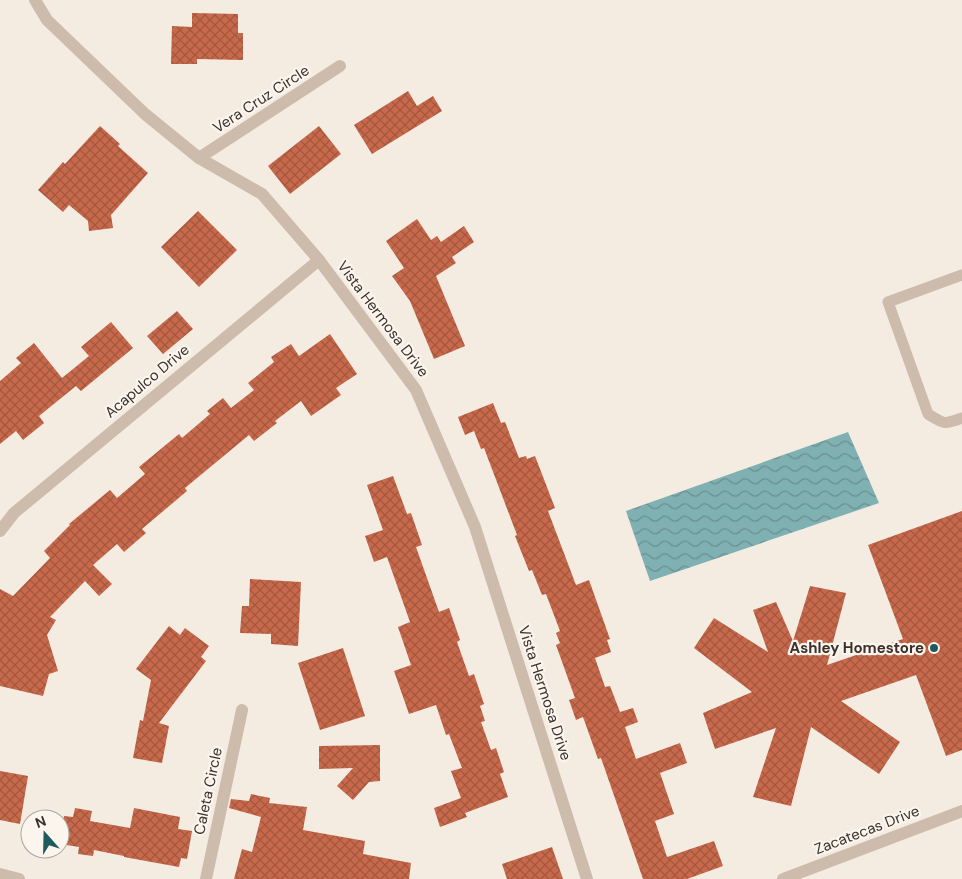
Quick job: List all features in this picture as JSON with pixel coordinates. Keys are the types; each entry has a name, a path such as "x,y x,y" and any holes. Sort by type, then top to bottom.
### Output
{"street":[{"name":"Vista Hermosa Drive","path":"35,0 47,20 146,114 199,158 262,194 319,260 416,390 475,527 587,879"},
{"name":"Vera Cruz Circle","path":"199,158 340,66"},
{"name":"Acapulco Drive","path":"0,531 14,513 319,260"},
{"name":"Caleta Circle","path":"206,879 242,710"},
{"name":"Zacatecas Drive","path":"783,879 962,811"},
{"path":"0,874 19,879"}],"lane":[{"path":"962,275 888,302 928,414 943,423 962,418"}],"water":[{"path":"848,432 879,503 650,581 626,511"}],"building":[{"path":"192,13 238,14 238,33 243,33 243,60 197,59 197,64 171,64 172,26 192,27"},
{"path":"408,91 417,106 433,96 442,111 372,154 354,125"},
{"path":"100,126 120,144 118,146 148,173 111,215 113,228 89,231 88,221 69,205 63,212 38,190 63,162 65,164"},
{"path":"319,126 341,154 290,194 268,166"},
{"path":"198,211 237,250 199,287 161,247"},
{"path":"417,219 431,240 437,236 441,242 464,226 474,242 452,257 456,263 436,276 465,346 434,359 410,301 392,276 404,268 386,241"},
{"path":"177,311 193,329 163,354 147,336"},
{"path":"111,322 133,348 81,391 76,386 39,416 44,423 23,440 16,431 0,444 0,381 21,363 16,358 34,343 62,378 89,356 81,347"},
{"path":"330,334 357,374 336,388 341,395 311,416 301,401 275,421 277,423 254,441 249,435 185,488 187,491 142,529 146,533 124,552 117,544 93,565 112,584 99,596 85,581 50,617 56,620 47,635 58,671 49,674 43,696 0,686 0,589 13,596 50,558 44,551 69,524 110,490 117,498 145,474 139,467 179,434 182,438 210,414 207,411 223,398 231,408 254,390 248,383 274,362 271,357 291,344 299,356"},
{"path":"493,403 501,423 505,422 519,458 526,456 527,459 535,456 555,508 548,511 576,585 589,580 610,639 607,640 611,652 595,658 605,687 610,686 620,712 633,708 638,722 625,727 636,759 680,743 687,763 660,773 674,814 655,821 667,857 714,841 723,866 687,879 643,879 601,758 598,759 583,717 576,720 569,700 575,698 556,645 560,643 556,633 560,631 546,594 542,595 532,570 529,571 484,448 481,449 474,431 465,435 458,417"},
{"path":"393,476 407,514 411,513 422,545 416,547 439,612 449,608 460,640 457,642 469,676 474,674 484,704 480,706 485,721 481,722 491,750 496,748 504,772 500,774 508,797 465,813 467,817 440,827 434,808 461,798 451,771 462,768 449,734 446,735 436,705 409,714 394,671 411,665 398,627 410,622 387,557 374,562 365,536 383,530 367,485"},
{"path":"962,511 962,750 946,756 916,675 841,701 900,742 879,774 811,727 791,806 753,797 776,728 715,749 703,713 752,692 694,648 714,618 768,652 753,610 776,602 793,641 810,586 846,593 827,665 903,639 868,545"},
{"path":"250,579 301,582 298,646 271,644 271,634 240,633 242,606 249,606"},
{"path":"169,626 180,635 185,628 209,646 201,657 206,661 159,723 169,726 162,763 133,758 140,720 143,721 151,680 136,669"},
{"path":"343,648 365,716 320,730 298,663"},
{"path":"380,745 380,781 369,782 353,800 337,786 353,768 319,769 319,746"},
{"path":"0,771 28,776 22,809 20,809 20,824 0,820"},
{"path":"251,794 270,798 269,803 307,807 303,830 365,841 363,854 411,863 409,879 234,879 242,849 252,852 261,817 229,808 231,799 249,801"},
{"path":"75,808 92,811 90,821 130,828 134,808 180,817 178,829 192,831 187,859 181,858 179,867 94,850 93,856 78,854 79,847 70,846 70,817 73,817"},
{"path":"552,847 563,879 507,879 502,864"}],"place":[{"name":"Ashley Homestore","path":"934,648"}]}
